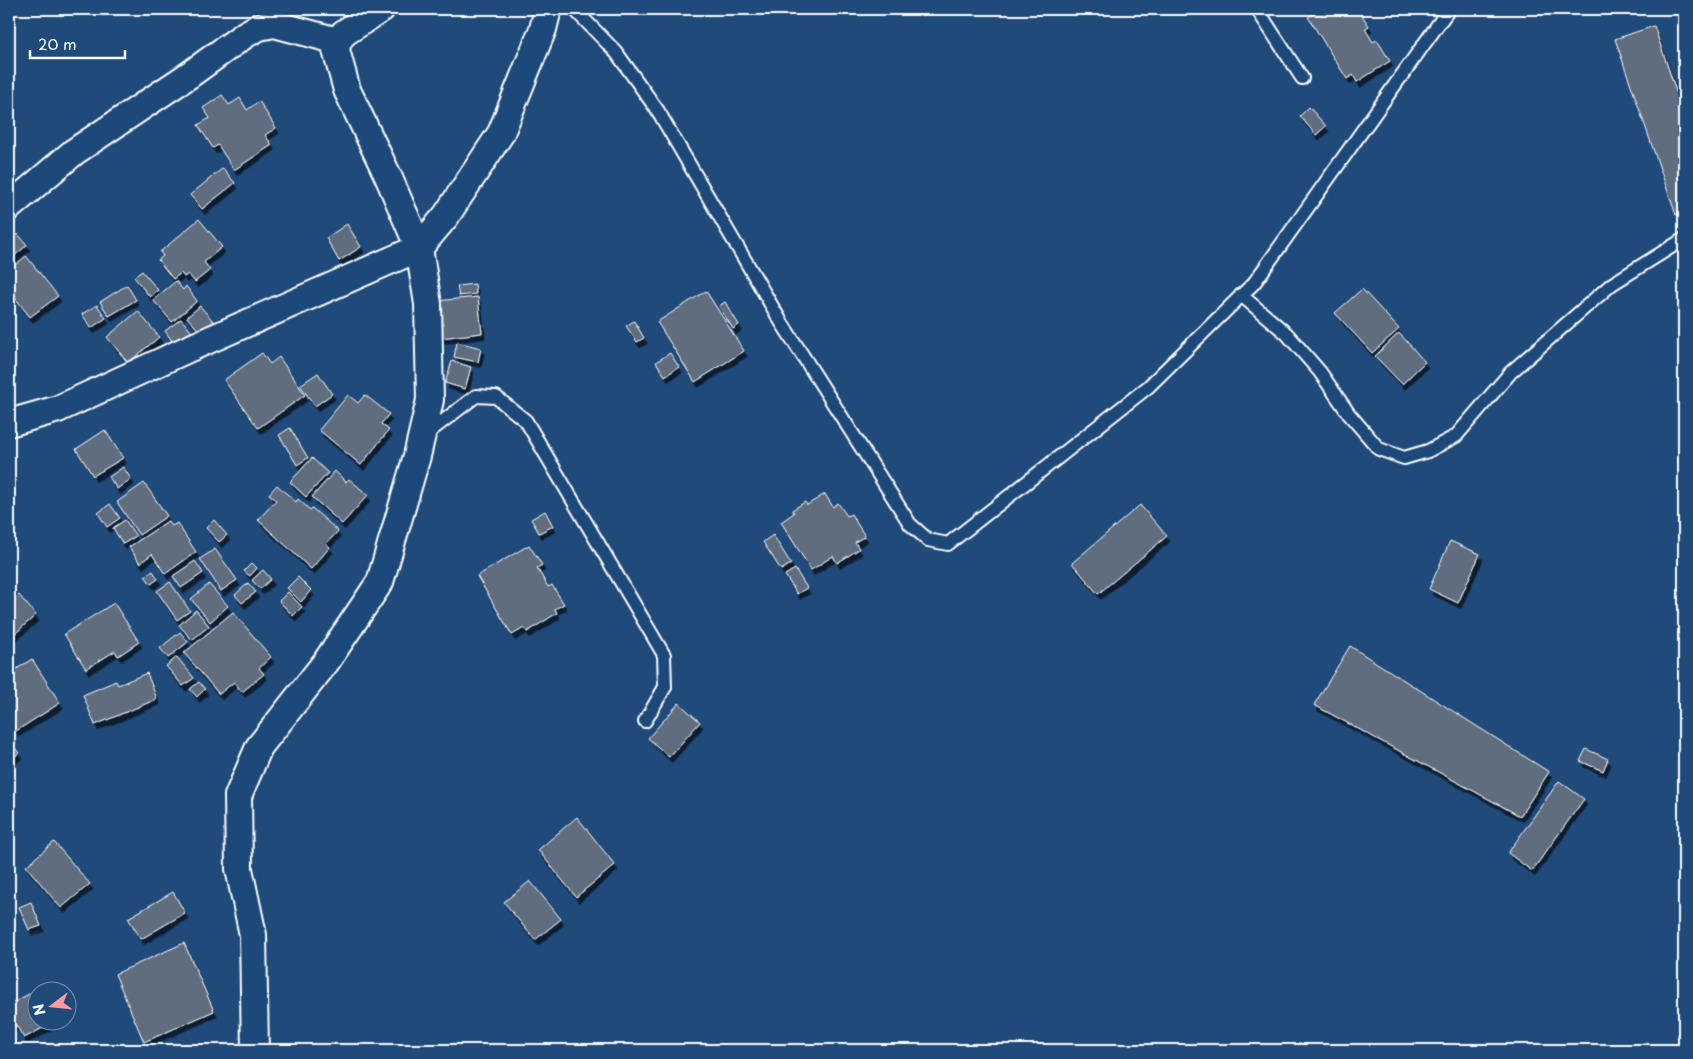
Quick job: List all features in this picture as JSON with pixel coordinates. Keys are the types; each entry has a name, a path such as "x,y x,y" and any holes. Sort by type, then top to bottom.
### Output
{"street":[{"path":"254,1050 253,935 239,869 238,796 259,748 326,662 380,582 400,520 430,400 428,304 419,248 388,176 347,90 338,61 338,41 344,33 381,9"},
{"path":"9,423 58,409 188,349 419,248 446,216 501,133 543,30 548,9"},
{"path":"9,207 74,152 259,27 274,24 338,41"}],"lane":[{"path":"574,9 616,52 658,111 780,320 910,524 928,540 948,544 1148,387 1260,276 1449,9"},
{"path":"1257,9 1302,78"},
{"path":"1241,295 1287,334 1320,372 1349,414 1379,449 1404,458 1428,451 1456,436 1511,372 1612,284 1684,239"},
{"path":"422,438 476,396 496,397 526,421 664,655 665,687 645,721"}],"building":[{"path":"1315,9 1358,9 1369,26 1365,29 1373,42 1377,40 1390,61 1357,82 1353,75 1347,79 1308,17 1317,12"},
{"path":"1654,26 1684,115 1684,213 1676,215 1615,39"},
{"path":"222,95 229,105 240,98 247,110 259,101 276,128 265,135 272,145 234,170 218,145 213,148 198,125 210,118 203,108"},
{"path":"1309,107 1326,126 1316,135 1300,116"},
{"path":"223,168 235,183 202,209 190,195"},
{"path":"199,219 222,247 204,262 210,270 195,282 188,274 184,277 181,273 173,279 158,260 163,256 160,252"},
{"path":"347,224 361,247 339,261 326,238"},
{"path":"18,234 27,245 12,258 9,255 9,243"},
{"path":"26,256 58,296 30,317 9,290 9,270"},
{"path":"142,271 158,290 150,297 134,277"},
{"path":"176,281 183,290 186,286 197,301 172,322 153,300"},
{"path":"475,284 476,294 459,296 457,286"},
{"path":"127,285 136,300 109,316 100,302"},
{"path":"1362,289 1399,329 1372,353 1335,313"},
{"path":"706,291 744,351 695,382 657,322"},
{"path":"478,297 482,333 440,338 436,301"},
{"path":"725,302 739,325 733,329 719,306"},
{"path":"97,305 106,318 91,328 82,314"},
{"path":"200,306 214,322 201,333 187,317"},
{"path":"138,311 159,337 128,363 107,337"},
{"path":"181,319 195,336 178,349 165,331"},
{"path":"634,321 644,338 637,342 626,326"},
{"path":"1399,333 1425,362 1402,384 1375,356"},
{"path":"457,342 481,348 478,362 454,357"},
{"path":"262,353 270,364 279,357 305,395 258,428 224,380"},
{"path":"670,353 679,367 665,376 656,362"},
{"path":"452,361 471,367 465,389 445,383"},
{"path":"318,373 332,394 315,406 300,385"},
{"path":"348,395 358,403 365,395 389,414 381,424 389,430 361,465 319,430"},
{"path":"290,428 308,458 297,465 279,435"},
{"path":"105,430 123,458 93,476 76,449"},
{"path":"312,458 328,473 306,497 290,482"},
{"path":"123,467 131,479 117,489 109,477"},
{"path":"335,471 346,482 349,479 368,495 342,524 312,497"},
{"path":"144,483 167,516 139,535 117,502"},
{"path":"277,485 296,502 298,499 310,510 312,508 338,531 326,544 330,547 311,569 258,520 276,500 269,494"},
{"path":"825,494 833,507 838,503 847,516 851,514 865,536 855,542 859,549 837,563 833,556 811,570 781,522 794,513 792,510 805,502 807,505"},
{"path":"110,504 120,518 107,527 98,513"},
{"path":"1140,505 1167,536 1098,594 1072,563"},
{"path":"545,511 553,526 539,533 531,519"},
{"path":"125,520 136,536 123,544 113,528"},
{"path":"214,520 227,535 219,542 206,528"},
{"path":"168,521 172,526 177,523 196,552 165,574 152,554 140,563 129,547"},
{"path":"773,535 791,564 781,570 763,542"},
{"path":"1450,541 1480,554 1458,603 1429,589"},
{"path":"529,545 542,565 537,568 548,587 552,585 564,604 555,609 557,613 527,632 524,628 512,635 477,576"},
{"path":"215,549 237,580 221,591 200,559"},
{"path":"195,561 203,573 181,588 173,576"},
{"path":"252,563 257,568 250,576 244,571"},
{"path":"795,569 807,588 797,594 785,575"},
{"path":"263,570 271,579 260,589 252,580"},
{"path":"153,571 158,579 151,584 145,576"},
{"path":"298,577 311,590 301,602 287,588"},
{"path":"170,582 190,611 177,620 157,591"},
{"path":"248,583 256,592 242,603 235,595"},
{"path":"209,584 228,606 210,622 191,599"},
{"path":"288,592 302,607 293,616 279,601"},
{"path":"19,595 36,615 9,639 9,604"},
{"path":"114,603 139,642 118,656 115,651 86,669 64,634"},
{"path":"196,610 209,626 192,640 179,625"},
{"path":"233,612 271,657 259,668 264,674 242,692 234,682 219,694 184,653"},
{"path":"180,632 188,642 168,658 160,648"},
{"path":"1350,646 1549,772 1520,816 1314,705"},
{"path":"177,657 194,678 183,686 166,666"},
{"path":"32,659 60,703 16,731 9,719 9,674"},
{"path":"147,673 157,699 95,725 83,695 116,681 118,685"},
{"path":"199,682 205,689 197,697 190,689"},
{"path":"679,703 700,722 669,757 648,738"},
{"path":"9,740 19,753 9,761"},
{"path":"1586,749 1608,759 1603,771 1580,761"},
{"path":"1559,781 1584,799 1532,871 1508,853"},
{"path":"577,817 615,865 576,897 538,850"},
{"path":"54,842 90,884 61,908 26,866"},
{"path":"530,881 561,919 535,940 504,902"},
{"path":"173,892 185,913 141,939 128,918"},
{"path":"9,897 13,904 9,907"},
{"path":"31,902 41,926 29,930 19,907"},
{"path":"184,943 214,1011 144,1042 115,974"},
{"path":"28,994 28,1032 35,1032 24,1038 16,1025 9,1029 9,1005"}]}
